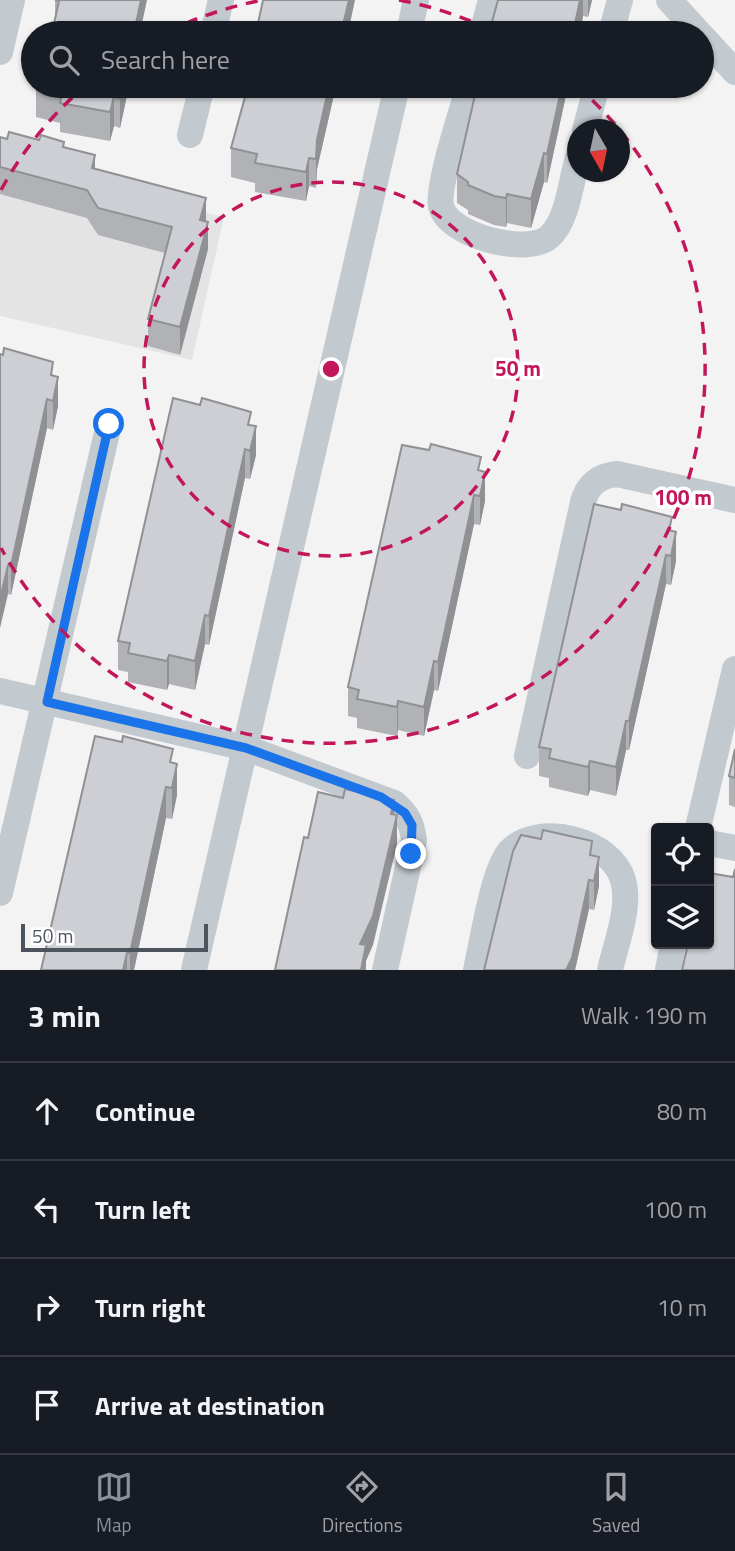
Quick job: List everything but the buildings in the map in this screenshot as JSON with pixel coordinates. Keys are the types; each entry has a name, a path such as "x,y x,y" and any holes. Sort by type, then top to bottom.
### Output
{"street":[{"path":"0,52 12,0"},
{"path":"216,21 221,0"},
{"path":"412,21 416,0"},
{"path":"485,21 491,0"},
{"path":"614,21 620,0"},
{"path":"669,0 689,21"},
{"path":"714,49 735,72"},
{"path":"190,135 198,98"},
{"path":"194,970 394,98"},
{"path":"466,98 441,194 444,214 458,229 526,246 550,237 561,216 571,182"},
{"path":"588,119 594,98"},
{"path":"0,893 47,702 109,424"},
{"path":"527,756 583,502 591,484 599,478 617,474 735,500"},
{"path":"699,823 735,669"},
{"path":"0,691 246,748 381,797 405,813 412,825 414,840 385,970"},
{"path":"476,970 500,866 517,846 542,836 594,846 617,866 625,894 610,970"},
{"path":"714,844 735,848"},
{"path":"668,970 672,949"}],"shaded area":[{"path":"0,167 224,217 192,360 0,316"}],"route":[{"path":"109,424 47,702 246,748 381,797 394,803 405,813 412,825 414,840 411,854"}]}
